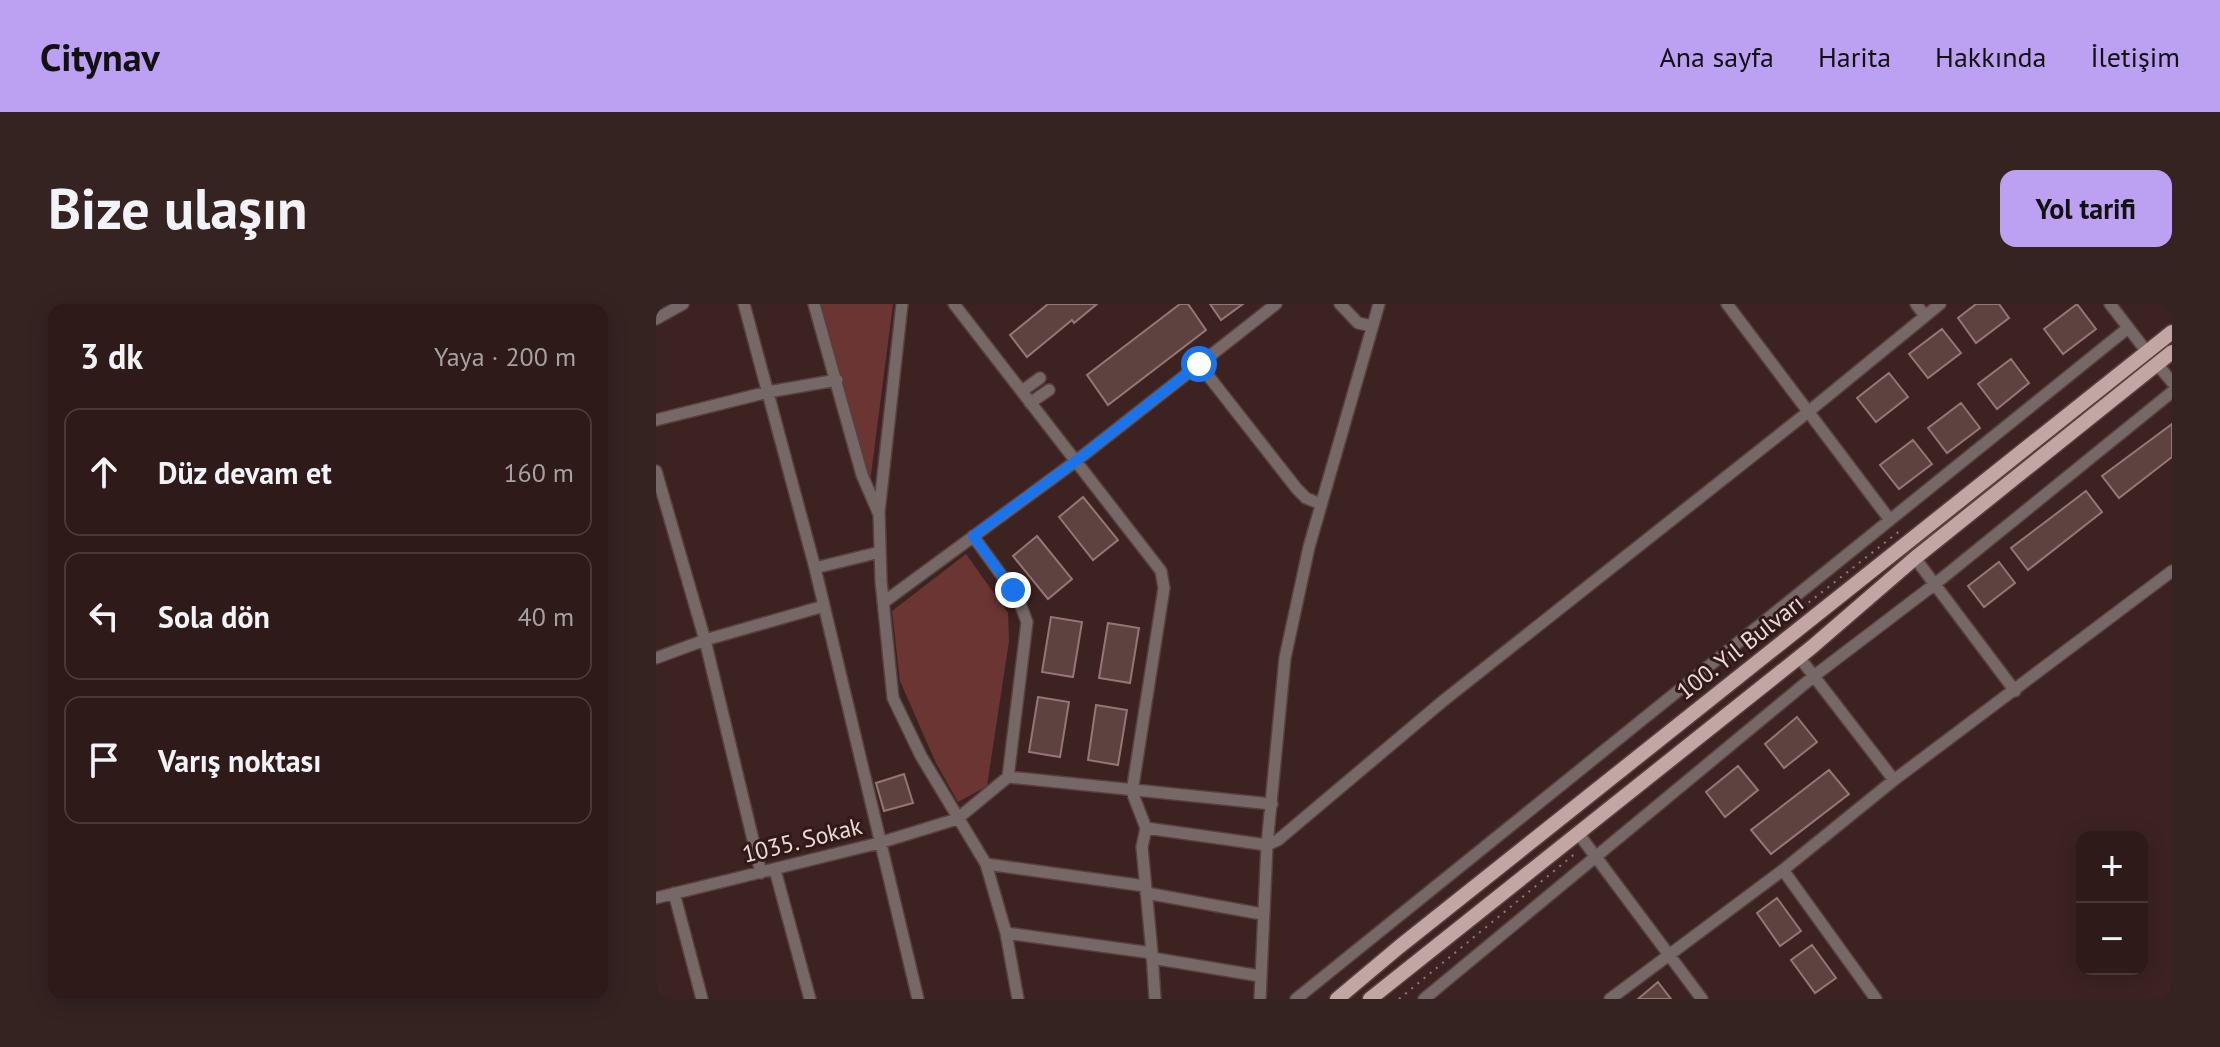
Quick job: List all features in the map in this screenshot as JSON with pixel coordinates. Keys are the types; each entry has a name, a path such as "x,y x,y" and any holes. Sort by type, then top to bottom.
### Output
{"main road":[{"name":"100. Yıl Bulvarı","path":"1337,999 1472,888 2172,332"},
{"path":"2147,352 2157,364"},
{"name":"100. Yıl Bulvarı","path":"1370,999 1799,657 1915,558 2172,352"}],"street":[{"path":"656,319 683,304"},
{"path":"744,304 815,568 918,999"},
{"path":"814,304 862,475 879,512"},
{"path":"902,304 879,512 893,698 921,756 986,864 1022,998"},
{"path":"954,304 1161,571 1164,588 1132,792 1146,828 1142,847 1155,999"},
{"path":"884,602 1076,461 1276,304"},
{"path":"1340,304 1358,323 1372,326"},
{"path":"1260,999 1267,845 1285,658 1309,547 1379,304"},
{"path":"1727,304 1890,520"},
{"path":"1916,304 1925,316"},
{"path":"1146,828 1267,845 1278,840 1443,701 1940,304"},
{"path":"2110,304 2147,352"},
{"path":"1296,999 2128,328"},
{"path":"1199,364 1297,489 1306,498 1321,504"},
{"path":"2157,364 2172,382"},
{"path":"1022,391 1040,378"},
{"path":"656,420 768,392 837,380"},
{"path":"1030,403 1049,390"},
{"path":"1424,999 1594,855 1814,676 1935,584 2172,392"},
{"path":"656,471 705,640 761,873"},
{"path":"957,819 1008,777 1027,622 1018,598 973,536"},
{"path":"815,568 880,552"},
{"path":"1915,558 2015,691"},
{"path":"1610,999 2172,571"},
{"path":"656,658 705,640 824,606"},
{"path":"1799,657 1894,780"},
{"path":"1008,777 1272,804"},
{"name":"1035. Sokak","path":"656,898 879,843 957,819"},
{"path":"1578,833 1702,999"},
{"path":"986,864 1146,890 1262,914"},
{"path":"775,870 810,999"},
{"path":"1783,870 1876,999"},
{"path":"674,893 702,999"},
{"path":"1006,933 1152,955 1260,976"}],"path":[{"path":"1399,999 1578,851"}],"shaded area":[{"path":"821,304 893,304 870,482"},
{"path":"966,554 1008,613 1009,641 987,786 958,802 936,763 900,681 892,611"}],"building":[{"path":"1048,304 1097,304 1027,357 1010,335"},
{"path":"1180,304 1188,304 1206,330 1108,405 1087,375"},
{"path":"1210,304 1243,304 1221,320"},
{"path":"1976,304 1999,304 2009,318 1976,343 1958,318"},
{"path":"2077,304 2096,329 2063,354 2044,329"},
{"path":"1942,329 1961,353 1928,378 1909,354"},
{"path":"2011,359 2029,383 1997,409 1978,384"},
{"path":"1889,373 1908,397 1876,422 1857,398"},
{"path":"1961,403 1980,428 1947,453 1928,428"},
{"path":"2172,424 2172,457 2119,498 2102,476"},
{"path":"1913,440 1932,464 1899,489 1880,465"},
{"path":"2086,491 2102,512 2028,570 2011,548"},
{"path":"1083,497 1118,540 1093,560 1059,517"},
{"path":"1037,536 1072,579 1048,599 1013,556"},
{"path":"1999,562 2015,583 1984,607 1968,586"},
{"path":"1051,617 1082,622 1073,677 1042,672"},
{"path":"1108,623 1139,628 1130,683 1099,678"},
{"path":"1038,697 1069,702 1060,757 1029,752"},
{"path":"1096,705 1127,710 1118,765 1088,760"},
{"path":"1797,717 1817,742 1784,768 1765,744"},
{"path":"1738,766 1758,790 1725,817 1706,792"},
{"path":"1829,770 1849,794 1771,854 1751,830"},
{"path":"904,774 913,803 884,811 876,783"},
{"path":"1777,898 1801,931 1780,946 1757,913"},
{"path":"1812,945 1836,978 1815,993 1791,960"},
{"path":"1658,982 1671,999 1638,999"}],"route":[{"path":"1013,590 973,536 1076,461 1199,364"}]}
